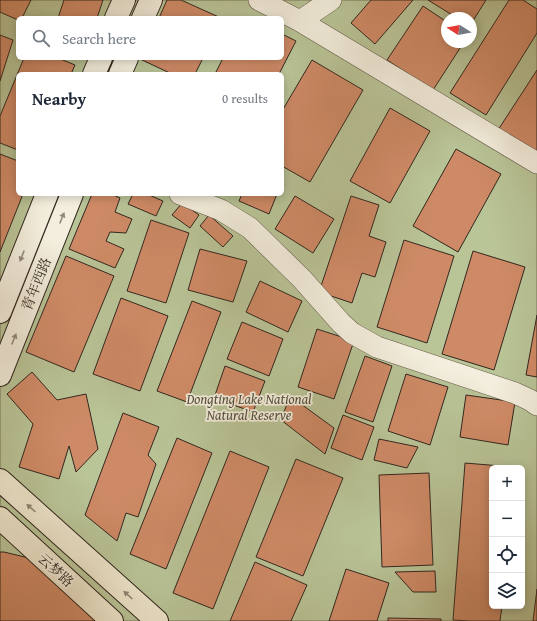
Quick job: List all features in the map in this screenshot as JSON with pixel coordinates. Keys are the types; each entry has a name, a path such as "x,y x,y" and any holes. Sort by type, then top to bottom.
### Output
{"main road":[{"path":"117,16 124,0"},
{"path":"145,16 151,0"},
{"path":"95,72 100,60"},
{"path":"121,72 126,60"},
{"name":"青年西路","path":"0,312 46,196"},
{"name":"青年西路","path":"0,375 71,196"},
{"path":"0,480 157,621"},
{"name":"云梦路","path":"0,518 112,621"}],"street":[{"path":"259,0 300,21 537,163"},
{"path":"300,21 331,0"},
{"path":"185,196 221,210 250,228 302,279 341,323 352,333 377,347 515,393 537,405"}],"green space":[{"name":"Dongting Lake National Natural Reserve","path":"0,0 537,0 537,621 0,621"}],"building":[{"path":"0,0 31,0 23,16 16,16 16,19 0,12"},
{"path":"64,0 103,0 98,16 59,16"},
{"path":"167,0 181,0 217,16 160,16"},
{"path":"371,0 413,0 375,44 351,23"},
{"path":"428,0 486,0 477,14 477,12 447,12"},
{"path":"509,0 523,0 537,9 537,33 486,115 450,93"},
{"path":"423,6 441,18 441,48 460,48 433,90 387,60"},
{"path":"0,35 13,40 0,81"},
{"path":"284,35 296,41 280,72 216,72 222,60 284,60"},
{"path":"23,60 63,60 75,65 72,72 18,72"},
{"path":"142,60 202,60 196,72 168,72"},
{"path":"312,60 363,90 310,182 284,167 284,108"},
{"path":"537,70 537,155 498,130"},
{"path":"16,77 16,149 0,143 0,116"},
{"path":"390,108 430,131 390,203 350,181"},
{"path":"456,149 501,174 458,252 413,226"},
{"path":"0,154 16,160 16,196 22,196 0,252"},
{"path":"91,196 116,196 120,198 115,212 132,219 126,233 110,232 106,241 124,249 115,268 69,249"},
{"path":"132,196 152,196 163,201 156,216 128,204"},
{"path":"241,196 276,196 269,214 239,201"},
{"path":"295,196 334,219 313,253 275,229"},
{"path":"351,196 379,205 369,236 386,242 375,277 362,273 352,303 319,292"},
{"path":"182,203 199,215 190,228 172,215"},
{"path":"209,215 233,236 223,247 200,226"},
{"path":"151,220 189,233 166,303 127,291"},
{"path":"404,240 454,256 427,343 377,327"},
{"path":"200,249 247,261 233,302 188,290"},
{"path":"473,251 525,267 494,370 442,354"},
{"path":"66,256 114,276 74,372 26,352"},
{"path":"260,281 302,301 288,332 246,312"},
{"path":"121,298 168,316 140,391 93,374"},
{"path":"192,301 221,312 187,402 157,391"},
{"path":"537,315 537,377 526,375"},
{"path":"242,322 283,339 269,376 227,359"},
{"path":"317,329 354,341 334,399 298,387"},
{"path":"365,356 392,366 373,422 345,412"},
{"path":"225,366 265,381 253,412 214,398"},
{"path":"32,372 57,400 86,394 98,449 76,472 69,446 59,479 19,467 33,424 7,394"},
{"path":"406,374 448,387 430,445 388,431"},
{"path":"466,395 515,402 508,445 460,437"},
{"path":"290,396 334,428 325,454 281,420"},
{"path":"123,413 159,427 148,455 156,464 138,517 126,513 117,541 85,515"},
{"path":"343,415 374,427 362,460 331,448"},
{"path":"177,438 212,453 166,569 130,554"},
{"path":"379,439 418,447 407,468 374,460"},
{"path":"230,451 269,467 213,609 173,593"},
{"path":"296,459 343,478 303,576 256,557"},
{"path":"465,463 489,465 489,609 502,609 500,621 453,620"},
{"path":"429,473 433,565 382,567 379,475"},
{"path":"0,552 33,559 99,621 0,621"},
{"path":"255,562 307,585 291,621 230,621"},
{"path":"346,569 389,583 377,621 329,621"},
{"path":"435,571 436,592 413,592 395,572"},
{"path":"537,589 537,621 533,621"},
{"path":"388,618 441,619 441,621 388,621"}]}
